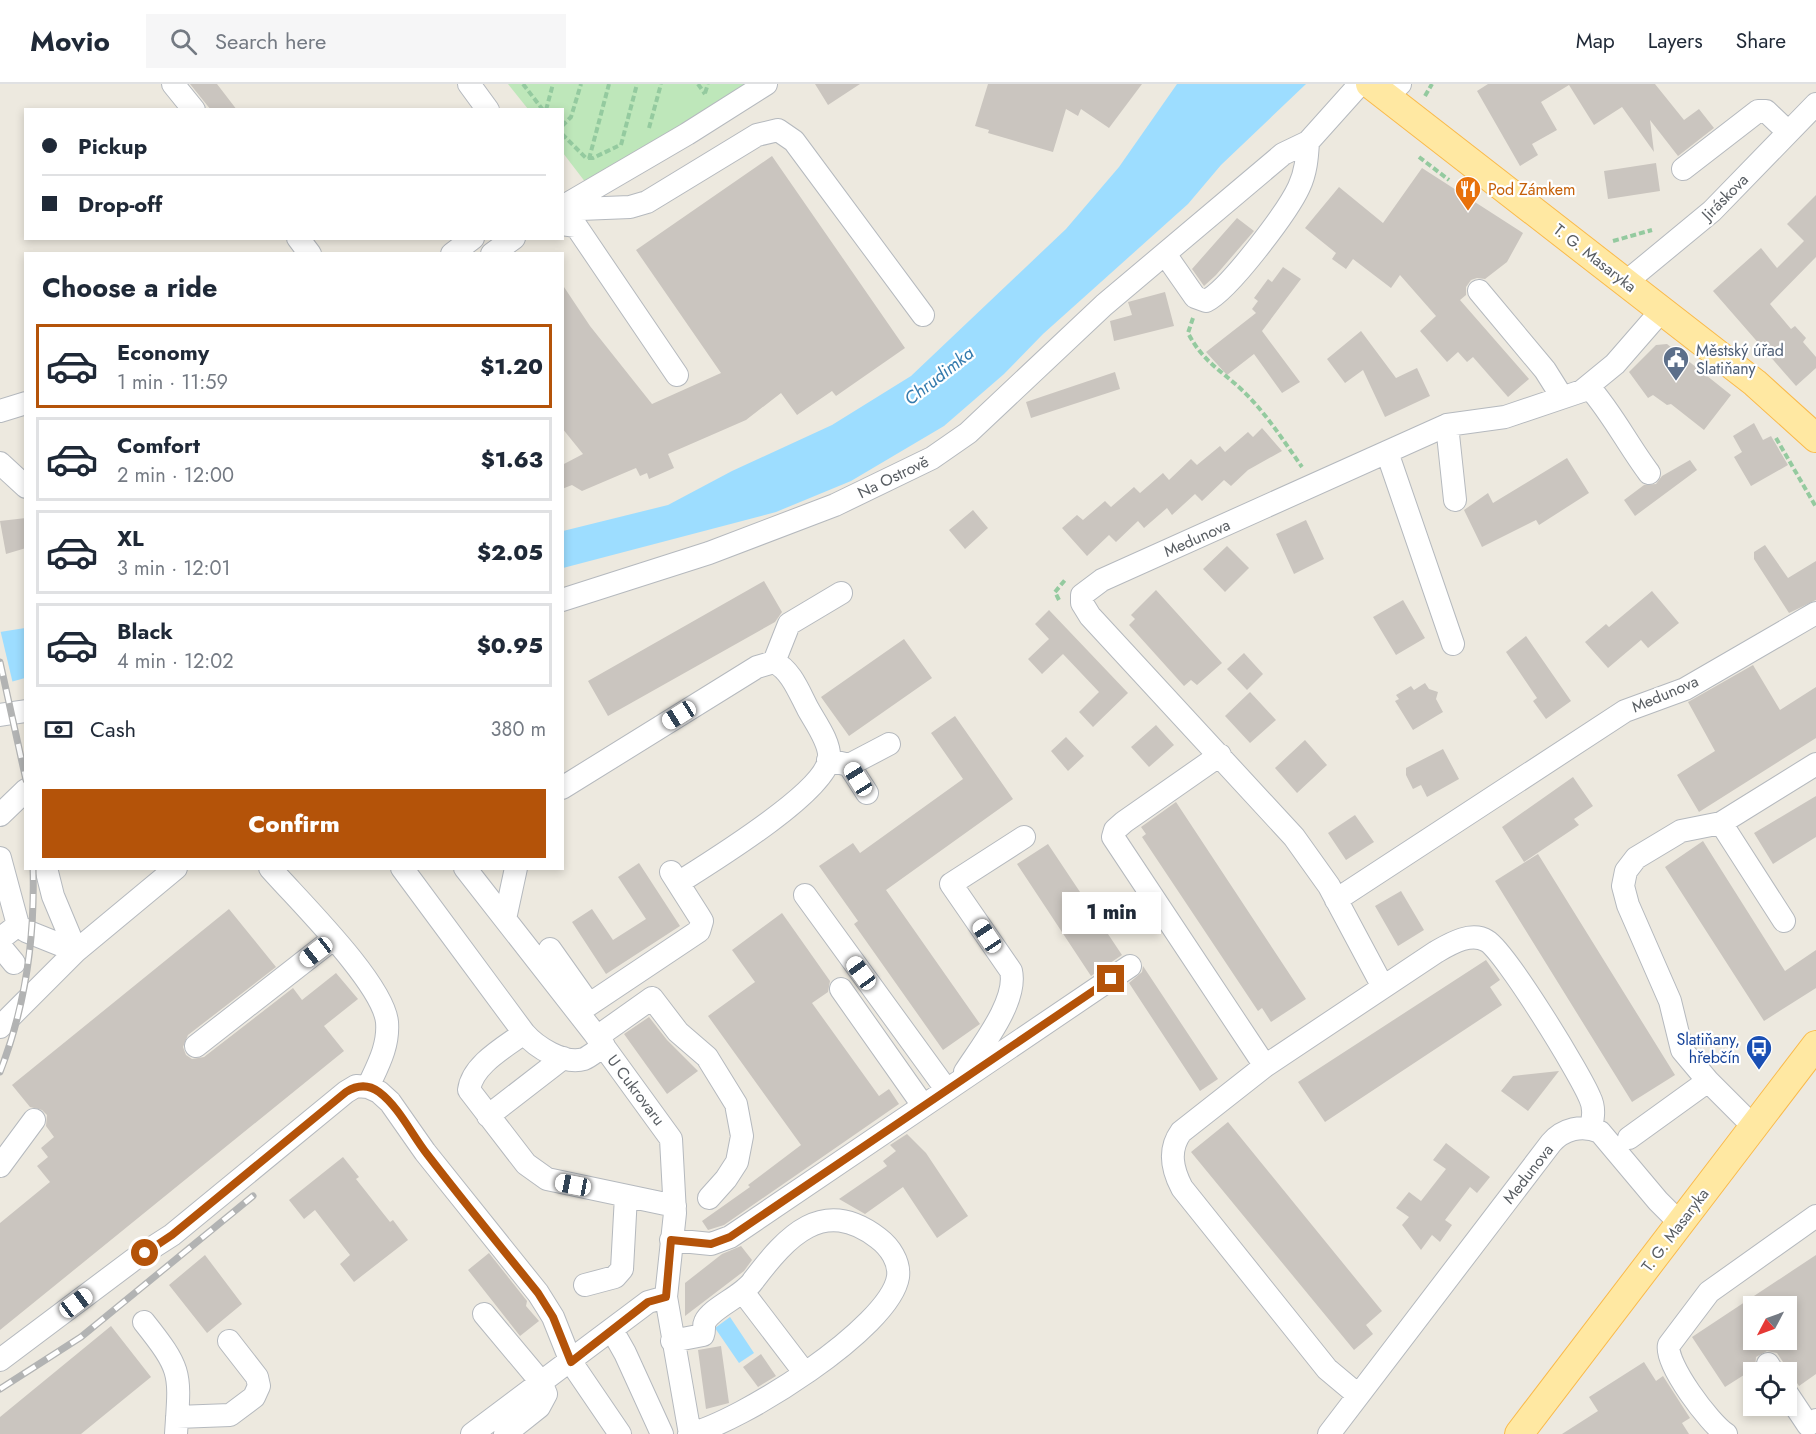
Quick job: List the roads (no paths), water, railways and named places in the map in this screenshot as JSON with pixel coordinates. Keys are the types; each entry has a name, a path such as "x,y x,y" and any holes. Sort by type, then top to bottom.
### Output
{"main road":[{"name":"T. G. Masaryka","path":"1386,88 1755,383 1816,438"},
{"name":"T. G. Masaryka","path":"1526,1424 1816,1045"}],"street":[{"path":"173,84 192,108"},
{"path":"469,84 487,108"},
{"path":"571,213 644,161 766,84"},
{"name":"Na Ostrově","path":"564,599 709,553 835,505 932,458 990,414 1073,332 1283,154 1308,142 1360,84"},
{"name":"Jiráskova","path":"1626,282 1690,231 1816,104"},
{"path":"1683,169 1758,111 1766,111 1788,132"},
{"path":"571,213 639,205 757,135 778,130 794,141 923,315"},
{"path":"1165,254 1191,292 1200,300 1206,301 1218,293 1293,197 1305,171 1308,142"},
{"path":"571,213 677,375"},
{"path":"455,252 470,240"},
{"path":"495,252 511,240"},
{"path":"1479,291 1545,370 1562,397"},
{"name":"Medunova","path":"1383,987 1336,900 1294,837 1090,616 1082,603 1082,595 1102,580 1447,425 1505,417 1588,387 1616,364 1662,310"},
{"path":"1588,387 1602,402 1624,439 1649,473"},
{"path":"0,411 24,404"},
{"path":"1447,425 1455,500"},
{"path":"1387,452 1453,644"},
{"path":"0,463 24,485"},
{"path":"774,662 789,624 841,593"},
{"name":"Medunova","path":"1336,900 1625,711 1685,689 1816,613"},
{"path":"774,662 789,674 839,763 867,794"},
{"path":"564,788 757,667 774,662"},
{"path":"0,715 24,711"},
{"path":"584,1008 699,931 702,921 674,876 771,821 812,783 839,763 889,744"},
{"path":"1220,755 1120,825 1114,831 1113,837 1265,1066"},
{"path":"1754,1127 1708,1081 1682,1050 1670,1001 1628,905 1623,886 1626,871 1636,858 1682,831 1721,823 1816,764"},
{"path":"0,815 24,792"},
{"path":"1721,823 1784,921"},
{"path":"953,1084 1008,1000 1013,979 1011,971 951,884 1024,837"},
{"path":"0,858 18,925 26,931 76,951"},
{"path":"46,870 53,896 76,951"},
{"path":"0,1027 76,951 174,870"},
{"path":"272,870 333,939 376,994 387,1019 384,1053 368,1087"},
{"path":"403,870 524,1033 537,1045 563,1058 582,1060 598,1038 652,998 678,1032 706,1057 736,1104 742,1137 737,1162 709,1198"},
{"path":"467,870 505,919 584,1008"},
{"path":"505,919 516,870"},
{"path":"805,895 953,1084"},
{"path":"0,939 18,925"},
{"path":"1358,1395 1327,1369 1188,1197 1174,1169 1173,1145 1181,1132 1265,1066 1447,945 1467,938 1486,939 1506,961 1581,1078 1593,1105 1591,1129 1606,1137 1658,1201 1680,1223"},
{"path":"196,1046 333,939"},
{"path":"550,949 584,1008"},
{"path":"671,1240 711,1244 730,1237 922,1104 1130,966"},
{"path":"841,989 922,1104"},
{"name":"U Cukrovaru","path":"584,1008 598,1038 671,1139 675,1206 666,1297 690,1434"},
{"path":"524,1033 486,1063 471,1082 470,1093 526,1164 555,1182 675,1206"},
{"path":"488,1116 563,1058"},
{"path":"1629,1138 1708,1081"},
{"path":"0,1360 133,1260 172,1235 346,1092 357,1086 368,1087 379,1092 390,1102 425,1152 538,1293 553,1317 571,1362 620,1434"},
{"path":"0,1166 34,1120"},
{"name":"Medunova","path":"1329,1434 1553,1141 1569,1130 1591,1129"},
{"path":"585,1286 615,1277 622,1269 626,1196"},
{"path":"1726,1434 1714,1425 1697,1402 1670,1359 1669,1345 1709,1292 1816,1216"},
{"path":"672,1341 700,1337 705,1332 705,1323 709,1317 743,1292 774,1254 807,1227 823,1220 847,1220 873,1234 888,1248 899,1271 890,1298 864,1328 776,1394 717,1426 690,1434"},
{"path":"743,1292 804,1372"},
{"path":"472,1434 571,1362 648,1302 666,1297"},
{"path":"484,1314 541,1382 546,1394 539,1407 505,1434"},
{"path":"144,1322 166,1350 177,1369 179,1390 177,1425 230,1415 254,1396 259,1386 257,1377 229,1341"},
{"path":"612,1330 662,1434"},
{"path":"1797,1411 1806,1426"}],"water":[{"name":"Chrudimka","path":"1177,84 1306,84 1221,165 1188,204 1043,334 1004,374 944,426 851,481 776,512 564,568 564,531 668,505 732,471 832,425 911,376 1066,229 1119,167"},
{"path":"24,628 24,678 0,685 0,632"},
{"path":"730,1317 754,1353 739,1363 715,1328"}],"railway":[{"path":"0,662 24,771"},
{"path":"0,1072 16,1023 27,972 32,920 33,870"},
{"path":"0,1389 81,1337 253,1196"}],"place":[{"name":"Pod Zámkem","path":"1468,212"},
{"name":"Městský úřad Slatiňany","path":"1676,382"},
{"name":"Slatiňany, hřebčín","path":"1759,1071"}]}
